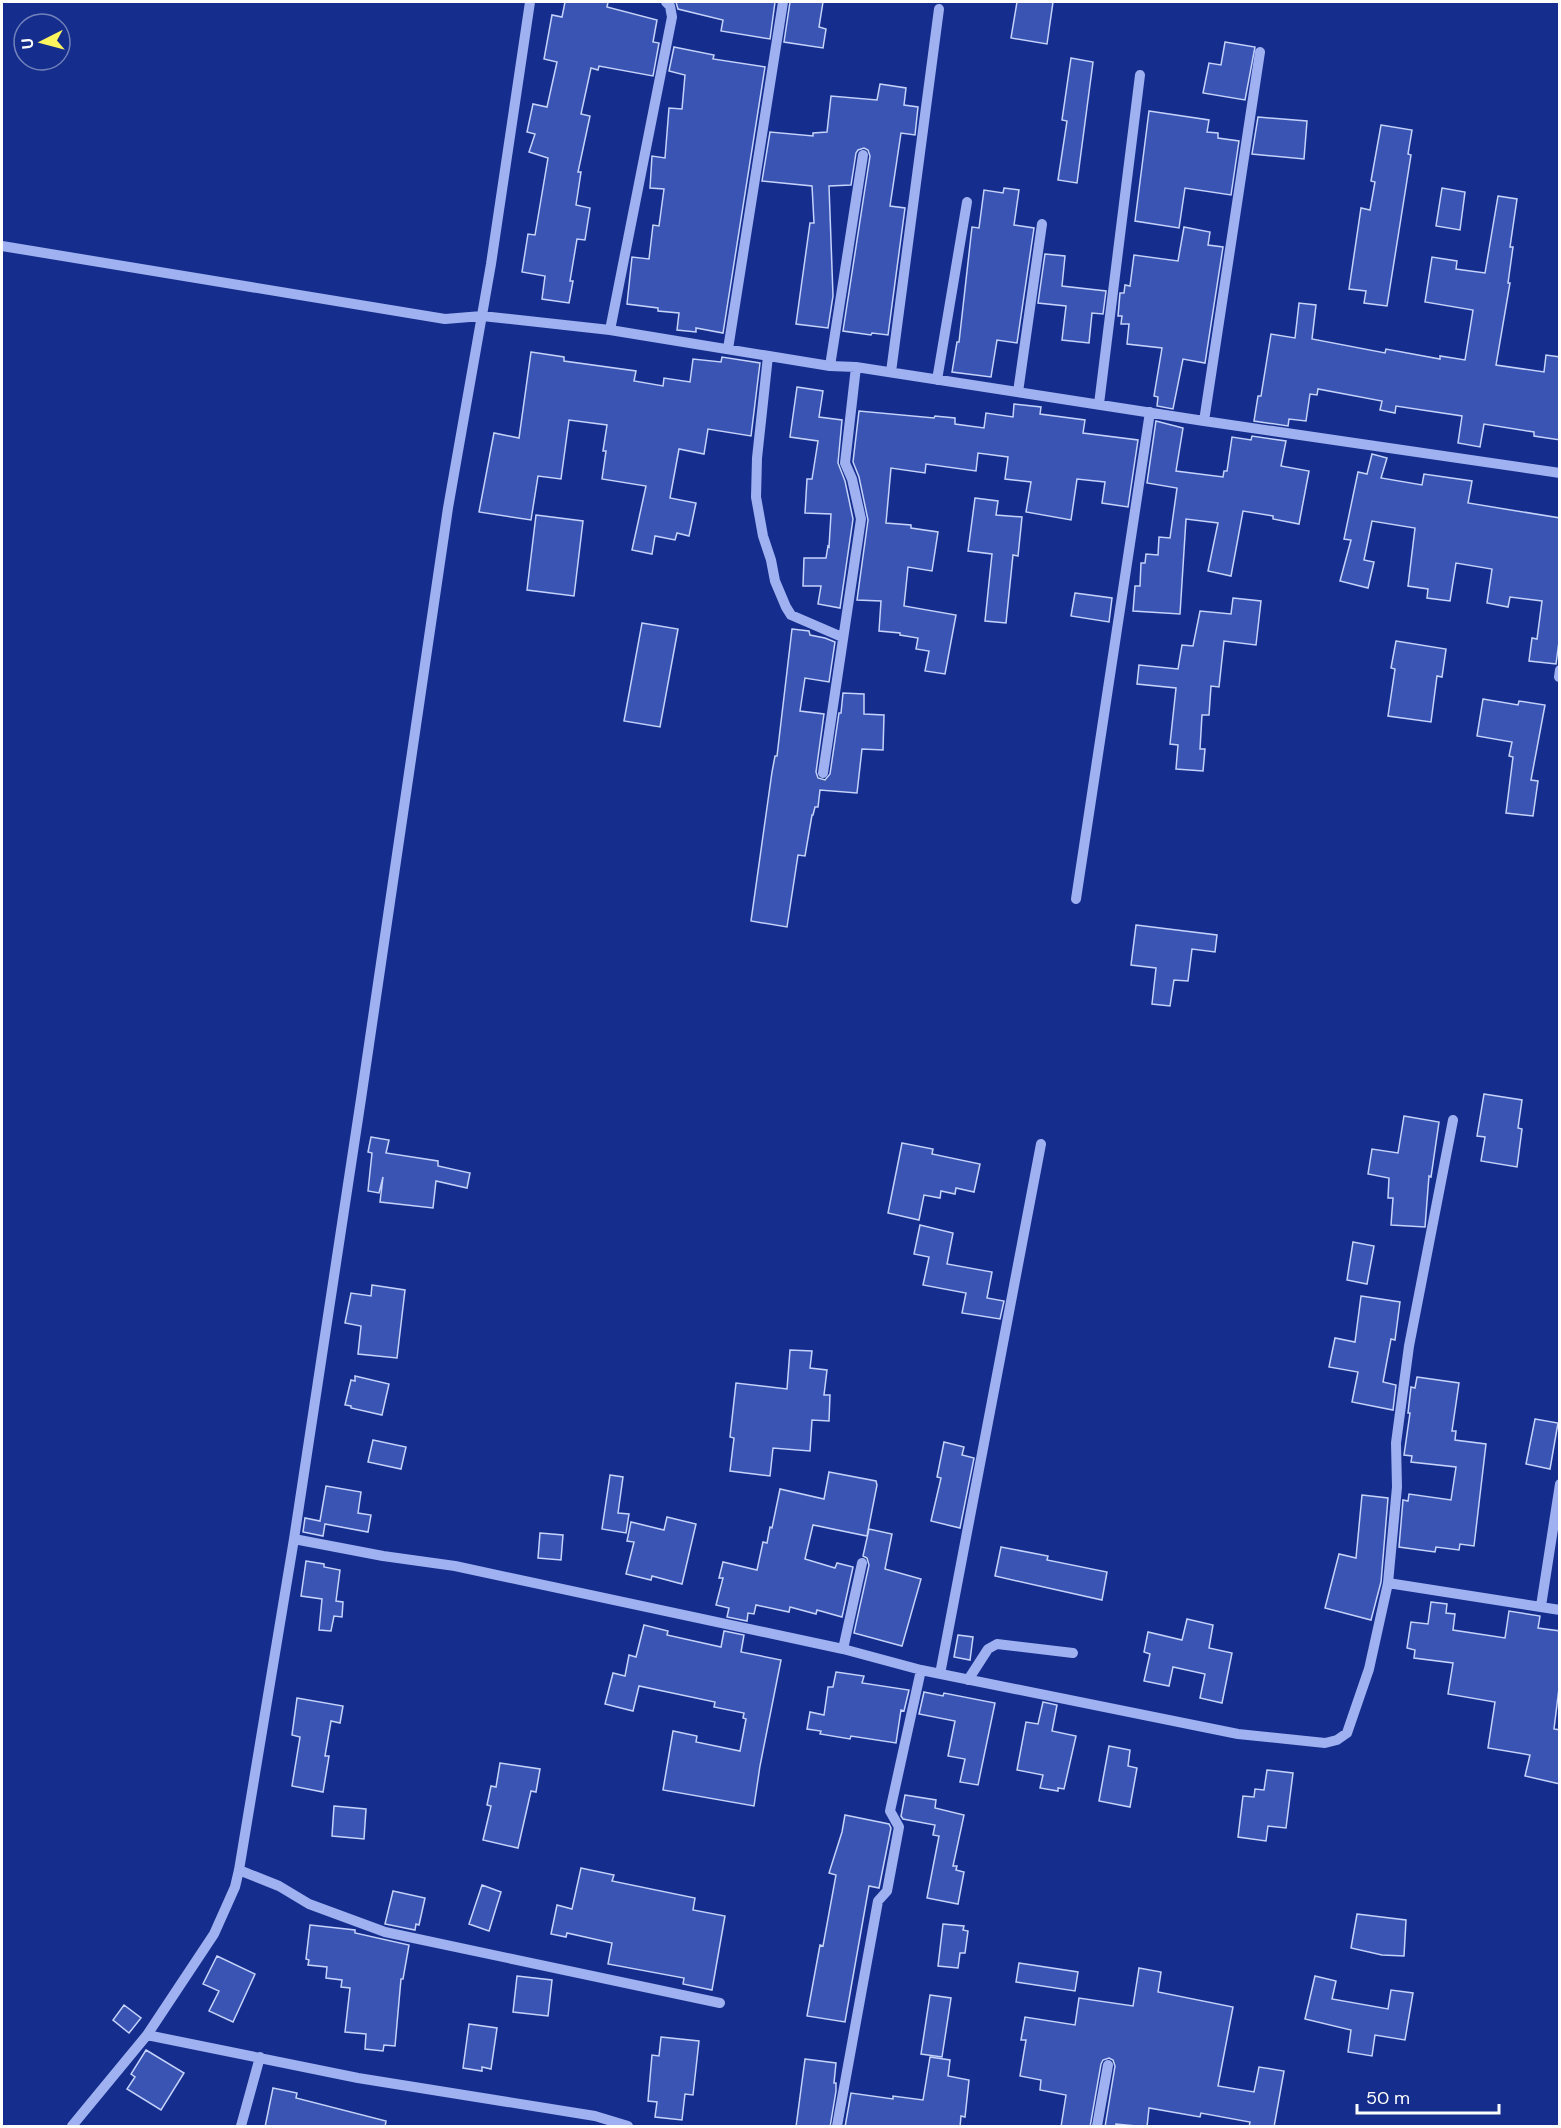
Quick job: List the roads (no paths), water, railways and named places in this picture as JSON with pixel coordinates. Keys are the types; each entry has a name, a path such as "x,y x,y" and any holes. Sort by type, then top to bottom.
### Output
{"street":[{"path":"72,2127 147,2035 214,1934 235,1887 239,1870 294,1539 446,520 491,264 530,2"},
{"path":"610,330 672,17 670,6 666,2"},
{"path":"728,349 783,2"},
{"path":"891,372 939,9"},
{"path":"1204,421 1260,52"},
{"path":"1099,404 1140,75"},
{"path":"830,366 863,155"},
{"path":"938,380 967,202"},
{"path":"1018,392 1042,224"},
{"path":"2,246 445,319 482,316 610,330 830,366 891,372 1560,473"},
{"path":"768,356 756,497 763,536 775,581 791,615 842,637"},
{"path":"823,773 861,519 852,479 845,463 856,367"},
{"path":"1076,899 1150,412"},
{"path":"294,1539 383,1556 455,1566 843,1649 921,1670 1238,1734 1324,1743 1337,1740 1347,1733 1370,1669 1388,1583 1397,1487 1396,1443 1409,1346 1453,1120"},
{"path":"940,1674 1041,1144"},
{"path":"1541,1606 1560,1484"},
{"path":"843,1649 862,1563"},
{"path":"1388,1583 1560,1610"},
{"path":"968,1680 988,1649 997,1644 1072,1653"},
{"path":"837,2127 879,1901 887,1891 899,1827 890,1811 921,1670"},
{"path":"239,1870 279,1886 309,1904 385,1932 720,2003"},
{"path":"147,2035 358,2078 595,2116 628,2127"},
{"path":"241,2127 260,2057"},
{"path":"1097,2127 1108,2065"}]}
